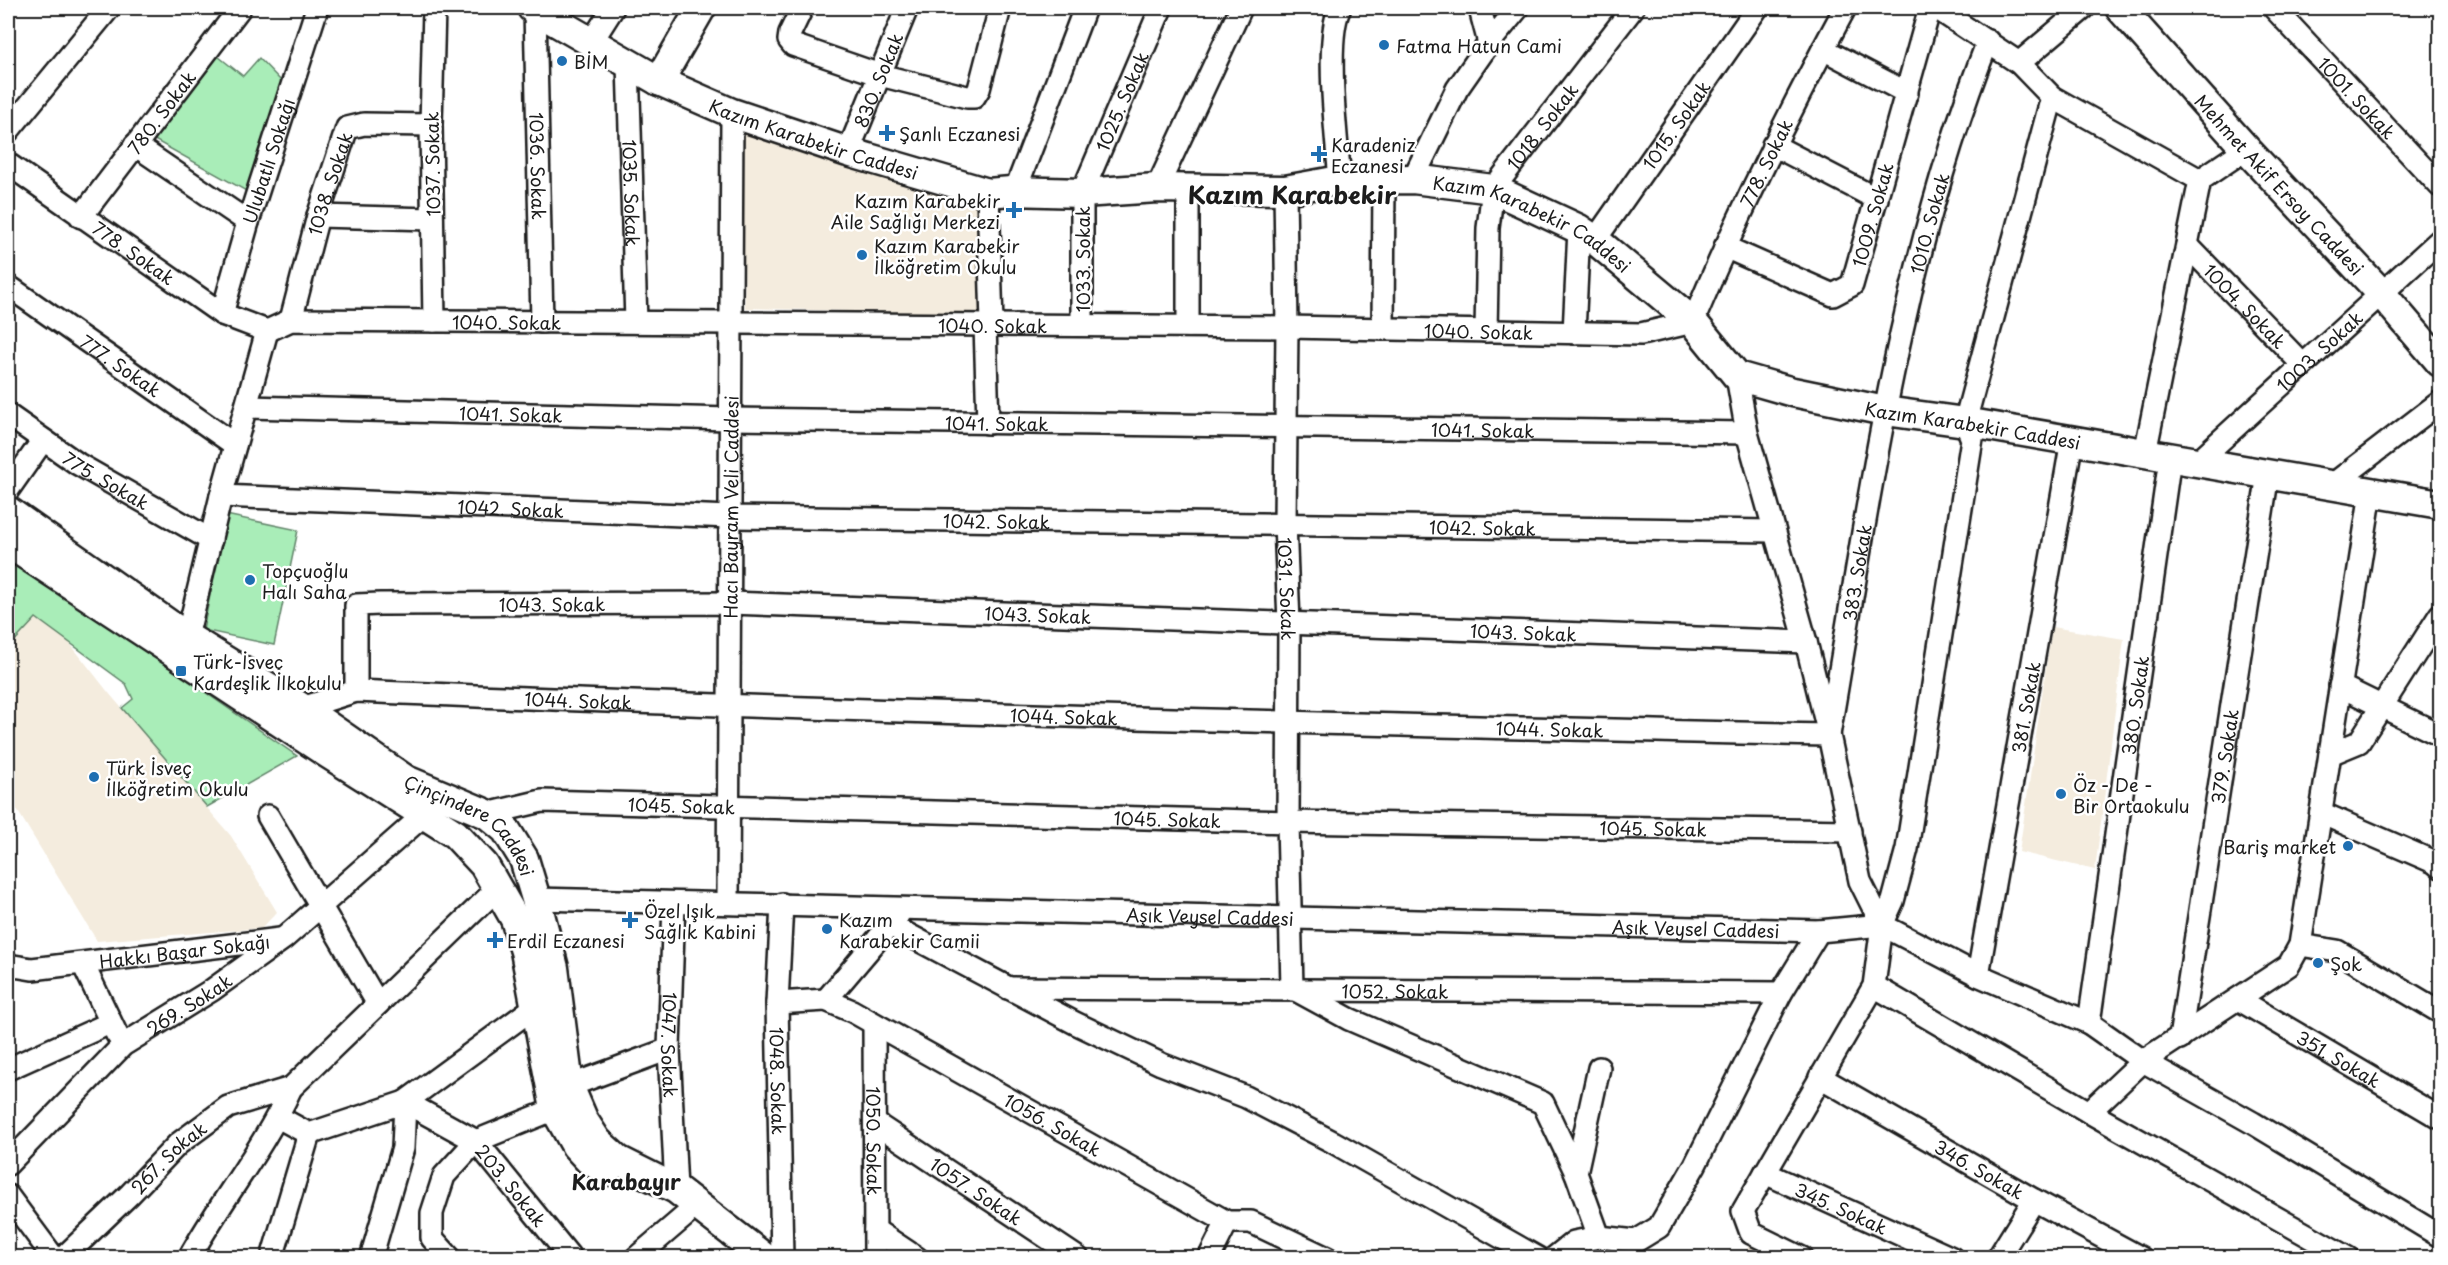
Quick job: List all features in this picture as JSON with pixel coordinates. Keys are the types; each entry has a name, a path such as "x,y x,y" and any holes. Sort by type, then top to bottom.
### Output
{"main road":[{"path":"659,81 701,8"},
{"name":"Mehmet Akif Ersoy Caddesi","path":"2120,8 2246,149 2381,293 2440,362"},
{"name":"Kazım Karabekir Caddesi","path":"533,9 659,81 732,113 848,152 1002,192 1082,193 1157,188 1284,190 1340,180 1383,179 1413,179 1493,189 1587,235 1694,322 1737,376 1793,392 1885,411 1965,422 2440,504"},
{"name":"Çinçindere Caddesi","path":"8,511 187,637 302,708 406,780 487,814 506,830 524,860 554,968 565,1129 589,1160 664,1202 742,1257"},
{"name":"Çinçindere Caddesi","path":"8,543 318,747 455,834 484,865 515,919 522,940 536,1006 562,1097 584,1121 597,1141 618,1160 676,1189 765,1257"}],"street":[{"path":"8,131 109,8"},
{"name":"780. Sokak","path":"81,217 240,8"},
{"name":"Ulubatlı Sokağı","path":"222,314 248,222 317,8"},
{"name":"1037. Sokak","path":"434,8 431,125 434,321"},
{"path":"592,41 613,8"},
{"path":"802,8 789,33 789,40 794,45 880,75 967,98 974,97 979,89 1000,8"},
{"name":"830. Sokak","path":"848,152 907,8"},
{"path":"988,423 989,325 1002,192 1085,8"},
{"name":"1025. Sokak","path":"1082,193 1161,8"},
{"path":"1157,188 1241,8"},
{"path":"1340,8 1335,17 1333,64 1340,180"},
{"path":"1484,8 1481,13 1489,43"},
{"path":"1413,179 1457,89 1489,43 1518,8"},
{"name":"1018. Sokak","path":"1493,189 1633,8"},
{"name":"1015. Sokak","path":"1587,235 1757,8"},
{"name":"778. Sokak","path":"1694,322 1725,247 1773,145 1845,8"},
{"name":"1009. Sokak","path":"1725,247 1833,295 1852,285 1930,8"},
{"path":"1936,8 2019,63 2052,98 2200,180 2246,149"},
{"path":"2019,63 2085,8"},
{"name":"1001. Sokak","path":"2274,8 2440,186"},
{"name":"1036. Sokak","path":"533,9 542,321"},
{"name":"1010. Sokak","path":"1885,411 1909,295 1964,101 1988,41"},
{"path":"1822,49 1906,93"},
{"name":"1035. Sokak","path":"628,64 636,322"},
{"path":"1802,1257 1751,1233 1743,1211 1874,986 1882,925 1893,901 1907,849 1972,439 1965,422 2052,98"},
{"name":"Hacı Bayram Veli Caddesi","path":"728,903 732,113"},
{"name":"1038. Sokak","path":"291,320 318,216 347,128 364,123 431,125"},
{"path":"135,145 248,222"},
{"path":"1773,145 1877,199"},
{"name":"778. Sokak","path":"8,164 222,314 267,331"},
{"path":"1383,179 1383,329"},
{"name":"380. Sokak","path":"2089,1023 2171,458 2187,245 2200,180"},
{"path":"1188,189 1188,326"},
{"path":"1486,331 1488,228 1493,189"},
{"name":"1031. Sokak","path":"1284,190 1287,327 1285,523 1289,623 1287,723 1292,988"},
{"name":"1033. Sokak","path":"1082,193 1082,325"},
{"path":"318,216 432,219"},
{"path":"1574,333 1587,235"},
{"name":"1003. Sokak","path":"2171,458 2303,365 2440,240"},
{"name":"1004. Sokak","path":"2187,245 2303,365"},
{"name":"777. Sokak","path":"8,286 235,445"},
{"path":"187,637 220,496 267,331 291,320"},
{"name":"1040. Sokak","path":"291,320 1287,327 1641,334 1694,322"},
{"path":"1737,376 1747,433 1806,642 1829,735 1860,881 1882,925 1978,975 2089,1023 2143,1061 2253,1123 2440,1236"},
{"path":"2332,485 2440,402"},
{"name":"1041. Sokak","path":"247,407 730,419 1747,433"},
{"name":"383. Sokak","path":"1829,735 1885,411"},
{"name":"775. Sokak","path":"8,415 78,464 211,540"},
{"path":"8,490 43,440"},
{"name":"381. Sokak","path":"1978,975 2072,440"},
{"name":"379. Sokak","path":"2180,1038 2268,474"},
{"path":"2088,1112 2143,1061 2289,964 2300,945 2371,492"},
{"name":"1042. Sokak","path":"220,496 730,517 1773,531"},
{"name":"1043. Sokak","path":"356,691 356,605 730,603 1806,642"},
{"path":"2330,754 2359,742 2440,615"},
{"path":"2340,686 2440,735"},
{"name":"1044. Sokak","path":"302,708 356,691 729,707 1829,735"},
{"name":"1045. Sokak","path":"487,814 542,801 1288,822 1850,831"},
{"path":"2321,813 2439,858"},
{"name":"Hakkı Başar Sokağı","path":"8,965 32,969 283,939 425,814"},
{"path":"268,816 378,1004"},
{"path":"189,1257 209,1222 278,1117 291,1088 498,888"},
{"name":"Aşık Veysel Caddesi","path":"536,899 782,903 1820,932 1882,925"},
{"name":"1047. Sokak","path":"674,903 669,1049 676,1189"},
{"name":"1048. Sokak","path":"782,903 777,1003 782,1257"},
{"path":"826,1000 903,908"},
{"path":"890,925 1075,1023 1161,1064 1246,1097 1333,1142 1538,1257"},
{"path":"1554,1257 1574,1242 1599,1237 1636,1241 1659,1227 1695,1164 1781,993 1820,932"},
{"name":"269. Sokak","path":"8,1164 123,1046 212,990 283,939"},
{"path":"2300,945 2337,951 2440,1012"},
{"path":"83,964 123,1046"},
{"path":"1874,986 2088,1112 2348,1257"},
{"name":"1052. Sokak","path":"1008,988 1292,988 1781,993"},
{"path":"1292,988 1349,1019 1544,1103 1576,1173 1599,1237"},
{"name":"351. Sokak","path":"2238,999 2440,1118"},
{"name":"1056. Sokak","path":"777,1003 826,1000 852,1011 1227,1222 1251,1222 1327,1257"},
{"path":"278,1117 309,1134 405,1102 536,1006"},
{"path":"8,1069 110,1023"},
{"name":"1050. Sokak","path":"874,1024 875,1257"},
{"path":"450,1257 432,1238 432,1213 444,1176 476,1141 562,1097 669,1049"},
{"path":"1576,1173 1599,1068"},
{"name":"346. Sokak","path":"1820,1077 2034,1200 2141,1257"},
{"name":"267. Sokak","path":"63,1257 130,1194 178,1144 228,1107 291,1088"},
{"path":"371,1257 403,1148 405,1102"},
{"name":"203. Sokak","path":"405,1102 476,1141 571,1257"},
{"name":"1057. Sokak","path":"875,1123 1078,1257"},
{"path":"272,1257 309,1134"},
{"name":"345. Sokak","path":"1765,1173 1952,1257"},
{"path":"8,1196 54,1257"},
{"path":"1998,1257 2034,1200"},
{"path":"636,1257 685,1216"},
{"path":"1209,1257 1227,1222"},
{"path":"875,1230 917,1257"}],"shaded area":[{"name":"Kazım Karabekir İlköğretim Okulu","path":"741,130 977,202 981,315 745,308"},
{"name":"Türk İsveç İlköğretim Okulu","path":"36,618 68,641 108,692 231,836 277,912 262,928 97,941 8,795 8,648"},
{"path":"2052,627 2124,639 2095,870 2019,852"},
{"path":"1750,1244 1780,1258 1741,1258"}],"green space":[{"path":"214,53 243,76 259,58 282,82 248,192 151,138"},
{"name":"Topçuoğlu Halı Saha","path":"226,515 298,530 274,645 203,630"},
{"path":"8,558 297,756 207,807 122,708 133,699 126,684 36,618 8,648"}],"place":[{"name":"Fatma Hatun Cami","path":"1384,45"},
{"name":"BİM","path":"562,61"},
{"name":"Şanlı Eczanesi","path":"887,133"},
{"name":"Karadeniz Eczanesi","path":"1319,154"},
{"name":"Kazım Karabekir Aile Sağlığı Merkezi","path":"1014,210"},
{"name":"Kazım Karabekir İlköğretim Okulu","path":"862,255"},
{"name":"Topçuoğlu Halı Saha","path":"250,580"},
{"name":"Türk-İsveç Kardeşlik İlkokulu","path":"181,671"},
{"name":"Türk İsveç İlköğretim Okulu","path":"94,777"},
{"name":"Öz - De - Bir Ortaokulu","path":"2061,794"},
{"name":"Bariş market","path":"2348,846"},
{"name":"Özel Işık Sağlık Kabini","path":"630,920"},
{"name":"Kazım Karabekir Camii","path":"827,929"},
{"name":"Erdil Eczanesi","path":"495,940"},
{"name":"Şok","path":"2318,963"}],"district":[{"name":"Kazım Karabekir","path":"1292,194"},
{"name":"Karabayır","path":"626,1181"}]}
